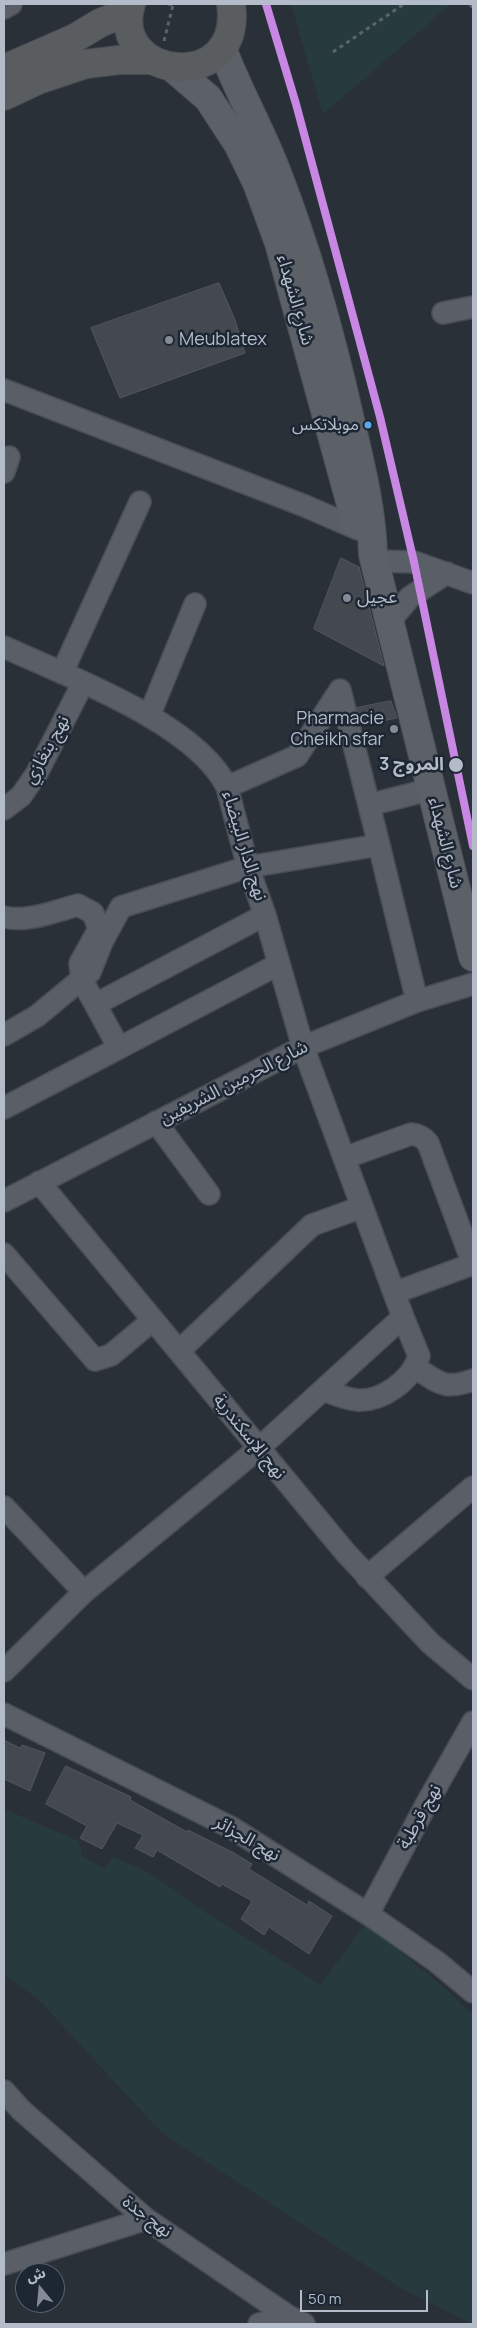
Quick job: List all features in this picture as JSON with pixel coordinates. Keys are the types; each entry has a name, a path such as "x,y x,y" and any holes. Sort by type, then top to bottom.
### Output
{"highway":[{"path":"226,40 232,16 231,4"},
{"path":"4,69 75,38 130,8 129,25 133,38 140,50 192,67 209,60 226,40 246,4"},
{"path":"4,96 38,80 86,64 162,58"}],"main road":[{"name":"شارع الشهداء","path":"226,40 308,259 338,363 365,527"},
{"name":"شارع الشهداء","path":"162,58 208,98 238,144 257,183 282,252 374,558 473,957"}],"street":[{"path":"4,8 11,4"},
{"path":"443,313 473,307"},
{"path":"4,390 305,506 365,527"},
{"path":"62,674 140,502"},
{"path":"374,558 414,562 473,583"},
{"path":"390,621 410,597 448,573"},
{"path":"149,716 195,604"},
{"name":"نهج الدار البيضاء","path":"4,647 149,716 193,747 222,776 227,787 248,868 265,915 303,1047 419,1356 414,1367"},
{"name":"نهج بنغازي","path":"4,809 21,796 37,773 83,683"},
{"path":"227,787 297,756 340,690 417,1001"},
{"path":"369,805 432,789"},
{"path":"4,1035 38,1016 90,972 102,942 121,908 248,868 379,845"},
{"path":"4,917 14,919 37,916 78,905 93,913 99,929 80,963 82,980 119,1048"},
{"path":"96,1004 265,915"},
{"path":"4,1108 279,964"},
{"name":"شارع الحرمين الشريفين","path":"4,1200 303,1047 417,1001 473,984"},
{"path":"156,1122 210,1194"},
{"path":"344,1158 411,1134 424,1138 428,1143 473,1264 394,1293"},
{"name":"نهج الإسكندرية","path":"39,1182 258,1449 367,1577 430,1643 473,1679"},
{"path":"179,1351 312,1225 362,1207"},
{"path":"4,1254 95,1360 111,1355 152,1320"},
{"path":"4,1672 84,1592 258,1449 403,1317"},
{"path":"323,1390 358,1400 368,1399 382,1395 398,1385 414,1367 446,1385 459,1385 473,1380"},
{"path":"367,1577 470,1496"},
{"path":"4,1507 84,1592"},
{"name":"نهج الجزائر","path":"4,1714 232,1828 368,1914 438,1962 473,1992"},
{"name":"نهج قرطبة","path":"368,1914 473,1722"},
{"name":"نهج جدة","path":"4,2091 12,2113 146,2219 298,2322"},
{"path":"4,2264 146,2219"},
{"path":"259,2324 298,2322"}],"path":[{"path":"162,58 175,4 168,4"},
{"path":"333,52 404,4"},
{"path":"470,4 473,9"}],"green space":[{"path":"291,4 451,4 323,114"},
{"path":"4,1809 79,1841 82,1856 105,1869 113,1857 148,1872 202,1910 320,1985 366,1923 448,1991 473,2015 473,2324 399,2287 162,2133 37,1998 4,1975"}],"building":[{"name":"Meublatex","path":"219,283 235,320 245,353 120,398 91,328"},
{"name":"عجيل","path":"341,558 359,567 384,666 314,629"},
{"path":"391,701 397,718 362,725 357,708"},
{"path":"4,1740 20,1748 22,1745 45,1753 30,1791 4,1779"},
{"path":"66,1766 131,1797 130,1800 187,1832 188,1830 234,1853 252,1864 249,1869 307,1905 309,1901 332,1916 309,1954 269,1927 264,1935 241,1919 252,1901 222,1884 220,1887 157,1850 153,1857 135,1848 143,1835 117,1823 102,1849 80,1838 87,1826 46,1804"}],"transit line":[{"path":"266,4 296,104 380,417 414,562 473,846"}],"place":[{"name":"Meublatex","path":"169,340"},
{"name":"موبلاتكس","path":"368,425"},
{"name":"عجيل","path":"347,598"},
{"name":"Pharmacie Cheikh sfar","path":"394,729"},
{"name":"المروج 3","path":"456,765"}]}
